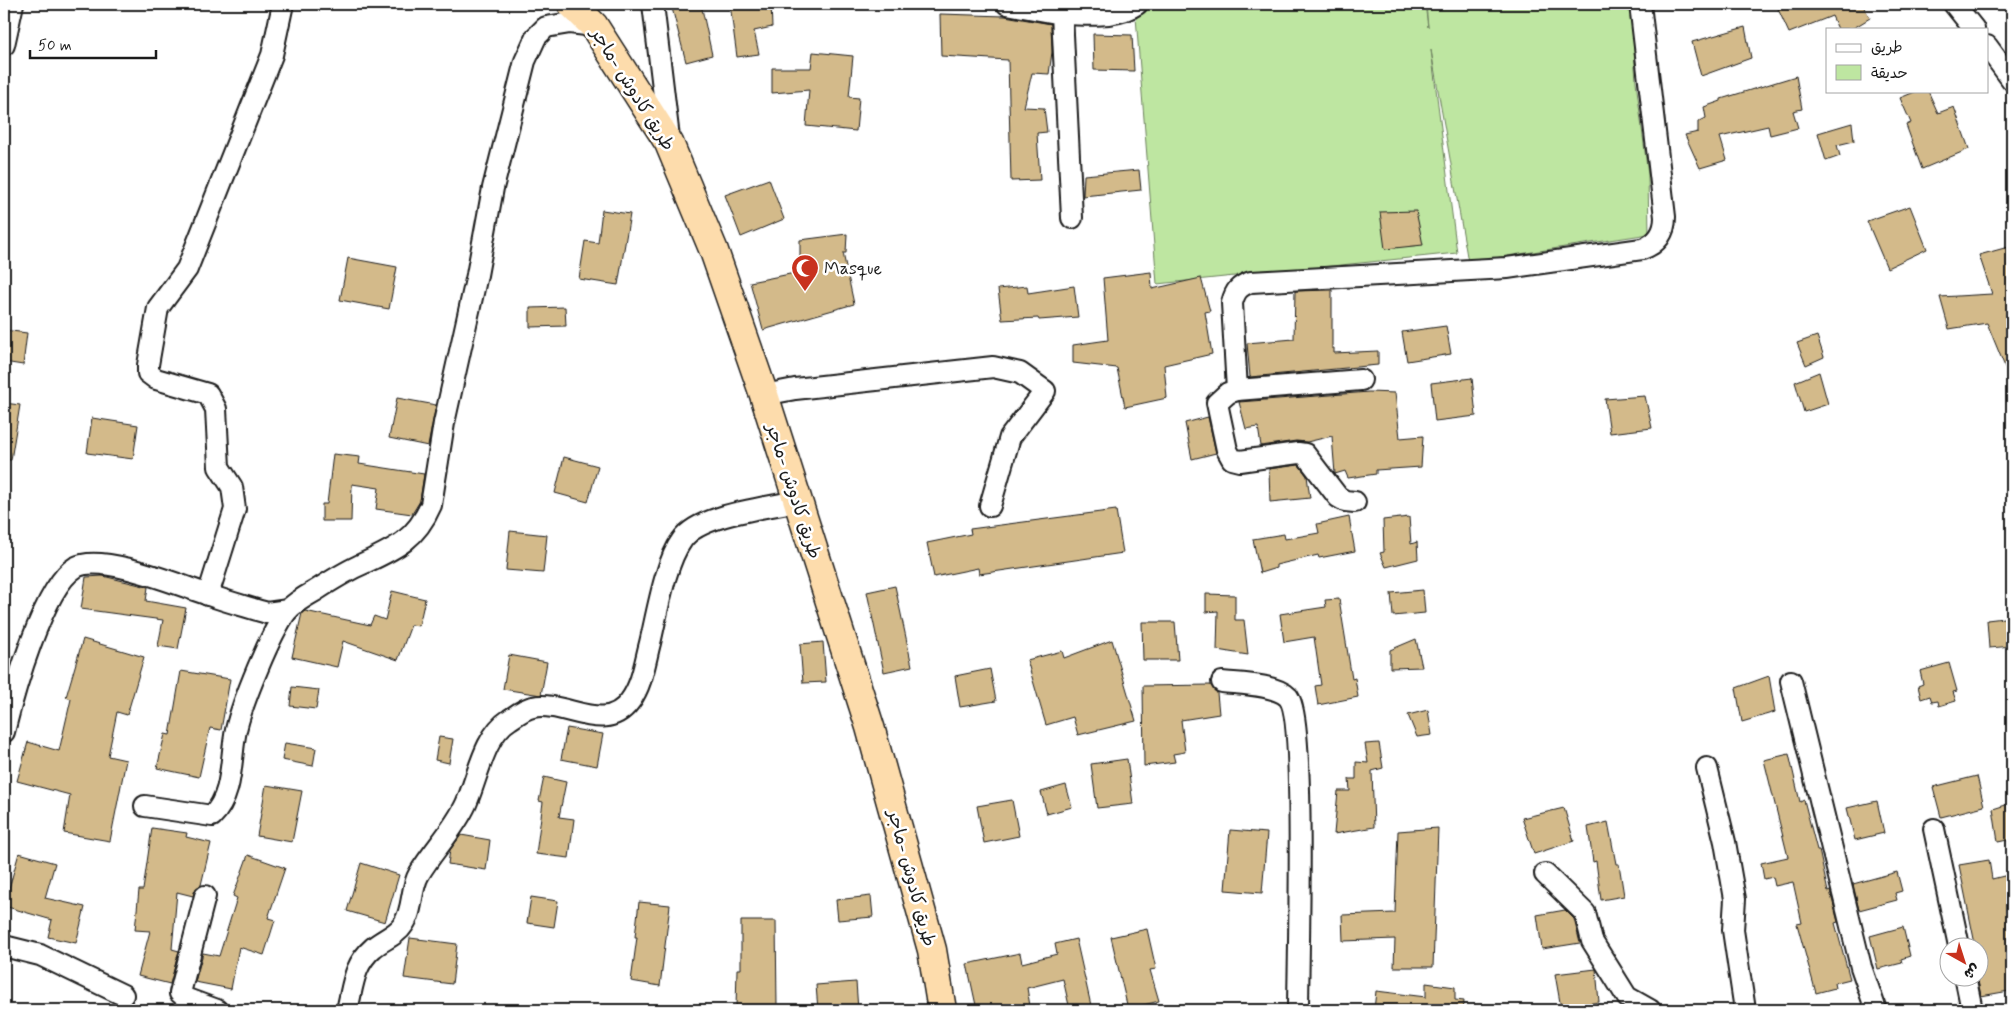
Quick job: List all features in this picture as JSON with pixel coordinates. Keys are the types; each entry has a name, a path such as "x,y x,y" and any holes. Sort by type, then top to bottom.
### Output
{"highway":[{"name":"طريق كادوش -ماجر","path":"572,4 594,26 669,143 714,251 764,395 898,822 932,950 942,1010"}],"street":[{"path":"4,45 13,4"},
{"path":"208,595 235,509 232,487 219,467 216,410 208,394 156,379 148,373 148,365 158,308 187,270 272,55 283,4"},
{"path":"653,4 669,143"},
{"path":"1007,4 1062,14 1114,14 1126,11 1137,4"},
{"path":"1237,390 1232,303 1235,292 1246,284 1507,268 1642,249 1657,240 1665,227 1665,217 1640,4"},
{"path":"1954,4 1973,28"},
{"path":"1062,14 1072,218"},
{"path":"4,732 15,684 50,600 64,578 77,567 89,564 136,571 267,613 288,610 331,580 387,553 406,541 426,516 431,505 444,423 477,275 493,188 525,61 536,36 546,27 570,23 594,26"},
{"path":"1988,47 2012,80"},
{"path":"764,395 813,387 993,367 1020,373 1045,391 1010,437 990,506"},
{"path":"1355,502 1345,501 1338,497 1305,454 1298,453 1240,461 1232,459 1227,450 1217,403 1228,393 1237,390 1361,380"},
{"path":"347,1010 356,967 373,948 403,927 410,911 418,875 455,826 470,795 490,740 507,721 532,706 551,707 597,717 615,714 630,702 640,683 671,562 682,539 698,526 721,518 797,501"},
{"path":"145,806 212,816 220,808 226,796 236,729 246,700 288,610"},
{"path":"1791,681 1861,966 1876,1010"},
{"path":"1222,682 1271,689 1288,697 1295,712 1299,774 1298,1010"},
{"path":"1707,768 1736,898 1733,930 1745,1010"},
{"path":"1934,829 1957,936"},
{"path":"1546,874 1585,914 1592,941 1627,997 1650,1010"},
{"path":"205,896 180,993 187,1000 216,1010"},
{"path":"4,946 40,955 123,995"},
{"path":"1967,986 1972,1010"}],"green space":[{"path":"1138,4 1425,4 1428,27 1426,4 1631,4 1636,82 1648,175 1649,234 1468,262 1431,50 1457,253 1157,284 1136,17"}],"building":[{"path":"671,4 701,4 712,55 686,62"},
{"path":"730,4 771,4 772,27 754,31 759,54 737,57"},
{"path":"1787,4 1862,4 1870,18 1854,28 1838,28 1832,16 1789,33 1778,9"},
{"path":"940,14 1005,16 1051,24 1052,52 1049,74 1032,73 1024,107 1044,108 1047,132 1037,133 1040,180 1011,181 1008,60 941,56"},
{"path":"1745,27 1751,58 1701,76 1692,42"},
{"path":"1093,34 1132,35 1134,71 1094,70"},
{"path":"813,52 853,56 849,97 859,98 856,131 806,126 809,90 772,93 772,68 811,68"},
{"path":"1796,76 1802,109 1793,111 1798,128 1770,135 1768,126 1720,137 1727,160 1700,168 1685,135 1698,132 1698,122 1706,118 1704,107 1721,101 1721,99"},
{"path":"1915,92 1928,92 1938,113 1954,107 1969,149 1922,169 1906,125 1911,123 1900,98"},
{"path":"1852,123 1854,141 1837,145 1840,156 1826,161 1818,133"},
{"path":"1139,170 1141,190 1083,196 1084,175"},
{"path":"769,179 784,219 741,237 725,195"},
{"path":"1910,206 1927,249 1887,268 1867,221"},
{"path":"602,210 630,214 618,285 579,279 585,241 598,243"},
{"path":"1416,211 1423,245 1385,249 1380,212"},
{"path":"847,234 846,253 843,253 854,304 763,330 750,282 800,272 800,240"},
{"path":"2012,246 2012,384 1987,323 1949,329 1940,297 1992,294 1979,255"},
{"path":"348,258 397,267 389,309 340,300"},
{"path":"1151,272 1152,289 1201,278 1210,311 1205,312 1212,354 1164,365 1167,398 1125,407 1117,368 1073,363 1073,345 1108,340 1103,278"},
{"path":"1027,286 1028,293 1074,286 1078,317 1002,320 998,289"},
{"path":"1332,290 1332,348 1334,348 1334,353 1378,351 1378,365 1250,377 1247,343 1294,339 1295,291"},
{"path":"565,307 566,326 530,327 530,308"},
{"path":"1446,326 1451,354 1407,361 1402,332"},
{"path":"4,330 27,333 23,365 4,362"},
{"path":"1817,336 1824,357 1806,365 1797,343"},
{"path":"1819,372 1828,404 1804,412 1795,382"},
{"path":"1472,378 1476,416 1435,421 1431,383"},
{"path":"1369,392 1395,393 1400,438 1423,436 1421,467 1376,470 1376,474 1348,478 1345,471 1335,474 1332,436 1307,442 1296,441 1261,446 1258,427 1246,429 1239,402"},
{"path":"1645,396 1652,428 1610,433 1605,399"},
{"path":"397,398 436,405 428,446 389,438"},
{"path":"4,403 20,405 11,460 4,460"},
{"path":"1208,417 1216,453 1192,459 1185,423"},
{"path":"92,418 138,425 133,459 87,453"},
{"path":"333,454 360,457 359,464 424,474 420,501 412,514 376,509 379,488 352,484 351,521 322,521 322,504 327,504"},
{"path":"564,457 598,466 588,502 555,493"},
{"path":"1299,465 1307,476 1310,498 1270,502 1269,469"},
{"path":"1116,510 1123,553 979,574 978,568 934,577 927,543 971,534 970,529"},
{"path":"1349,517 1355,551 1319,558 1318,555 1276,565 1276,568 1260,573 1253,539 1284,534 1285,539 1319,533 1317,524"},
{"path":"1409,517 1411,544 1417,542 1418,559 1386,567 1380,553 1384,552 1383,520"},
{"path":"510,531 547,535 543,573 506,570"},
{"path":"103,576 148,587 146,601 186,608 178,649 158,646 163,620 81,609 86,577"},
{"path":"895,586 912,666 884,672 867,592"},
{"path":"1423,590 1425,613 1393,616 1391,593"},
{"path":"392,591 425,599 419,626 411,625 398,660 343,641 337,667 292,657 302,613 305,611 370,625 374,616 385,620"},
{"path":"1206,594 1235,595 1235,620 1244,620 1248,655 1217,650 1218,611 1206,612"},
{"path":"1339,599 1352,679 1355,678 1358,697 1318,705 1315,686 1321,685 1314,637 1284,642 1280,614 1326,607 1325,600"},
{"path":"2012,617 2012,646 1989,648 1987,620"},
{"path":"1142,622 1175,622 1178,660 1143,660"},
{"path":"83,639 144,657 127,715 117,712 108,756 126,760 110,841 64,833 70,795 17,781 28,742 59,751 71,699 66,697"},
{"path":"1416,639 1422,667 1390,668 1390,650"},
{"path":"1112,640 1136,721 1078,735 1073,717 1046,725 1027,660 1062,651 1064,658"},
{"path":"823,642 826,682 803,683 800,644"},
{"path":"509,655 547,662 541,695 503,689"},
{"path":"1949,663 1957,691 1953,692 1956,701 1939,706 1938,701 1932,702 1930,696 1921,699 1918,686 1923,684 1920,671"},
{"path":"990,669 996,701 960,707 955,676"},
{"path":"181,671 230,679 221,730 210,728 199,777 157,768 165,734 170,735"},
{"path":"1769,676 1775,712 1742,722 1736,688"},
{"path":"1211,685 1217,693 1219,714 1181,720 1185,752 1173,754 1175,762 1144,766 1143,686"},
{"path":"292,687 319,690 316,709 290,706"},
{"path":"1428,710 1432,735 1417,737 1408,715"},
{"path":"567,728 603,734 597,766 561,759"},
{"path":"439,737 453,739 449,763 435,760"},
{"path":"285,743 316,748 313,766 282,760"},
{"path":"1379,743 1383,768 1372,771 1374,827 1334,834 1338,791 1350,791 1349,779 1356,779 1356,762 1368,763 1365,744"},
{"path":"1789,754 1800,802 1804,800 1817,850 1819,850 1828,892 1830,891 1838,922 1835,923 1850,979 1834,983 1835,988 1816,993 1797,924 1802,923 1793,882 1775,886 1773,877 1764,879 1761,863 1788,857 1764,760"},
{"path":"1127,759 1133,804 1097,808 1091,764"},
{"path":"1977,776 1984,806 1941,817 1933,787"},
{"path":"544,777 566,782 559,817 574,819 569,858 536,854 543,802 539,801"},
{"path":"266,785 302,791 292,842 257,836"},
{"path":"1066,785 1072,807 1047,814 1041,792"},
{"path":"1012,800 1019,836 984,843 977,806"},
{"path":"1877,801 1884,833 1855,840 1847,808"},
{"path":"2012,803 2012,839 1998,842 1993,809"},
{"path":"1564,808 1574,841 1534,854 1522,818"},
{"path":"1608,822 1616,864 1619,864 1624,896 1601,900 1596,861 1593,862 1588,827"},
{"path":"152,828 187,833 186,837 211,843 201,885 196,888 193,896 177,892 172,949 179,951 170,984 138,976 150,931 135,930 139,890 143,890"},
{"path":"1438,828 1433,967 1394,967 1395,939 1343,941 1342,915 1395,913 1398,831"},
{"path":"1230,830 1267,833 1262,893 1225,890"},
{"path":"461,835 490,840 486,870 448,864 450,850"},
{"path":"19,853 55,863 45,898 85,907 76,943 48,937 52,920 4,906"},
{"path":"248,855 285,868 268,918 275,920 264,955 239,947 231,989 195,982 203,953 219,956 237,898 233,896"},
{"path":"1989,860 1992,879 2012,874 2012,982 2008,982 2009,991 1981,996 1979,986 1988,986 1988,936 1973,936 1959,865"},
{"path":"361,863 399,875 385,922 347,911"},
{"path":"1897,872 1902,891 1895,893 1897,900 1859,910 1853,884"},
{"path":"871,896 873,917 838,920 836,900"},
{"path":"531,897 558,901 554,927 527,923"},
{"path":"639,902 670,905 660,986 631,981 637,937 635,937"},
{"path":"1565,910 1574,919 1580,943 1542,949 1537,915"},
{"path":"741,921 776,921 777,1007 736,1007 737,969 741,969"},
{"path":"1903,927 1910,956 1901,959 1902,963 1878,969 1870,936"},
{"path":"1147,929 1156,969 1150,970 1159,1001 1128,1009 1111,937"},
{"path":"410,938 457,944 452,984 404,978"},
{"path":"1076,939 1092,1010 1070,1010 1063,979 1027,988 1030,1006 1008,1010 977,1010 967,964 1020,953 1022,963 1057,954 1055,944"},
{"path":"1596,969 1599,1002 1561,1008 1555,974"},
{"path":"856,982 858,1010 818,1010 816,985"},
{"path":"1426,983 1455,987 1455,1000 1464,1001 1463,1010 1374,1010 1376,991 1426,997"}],"place":[{"name":"Masque","path":"805,292"}]}
